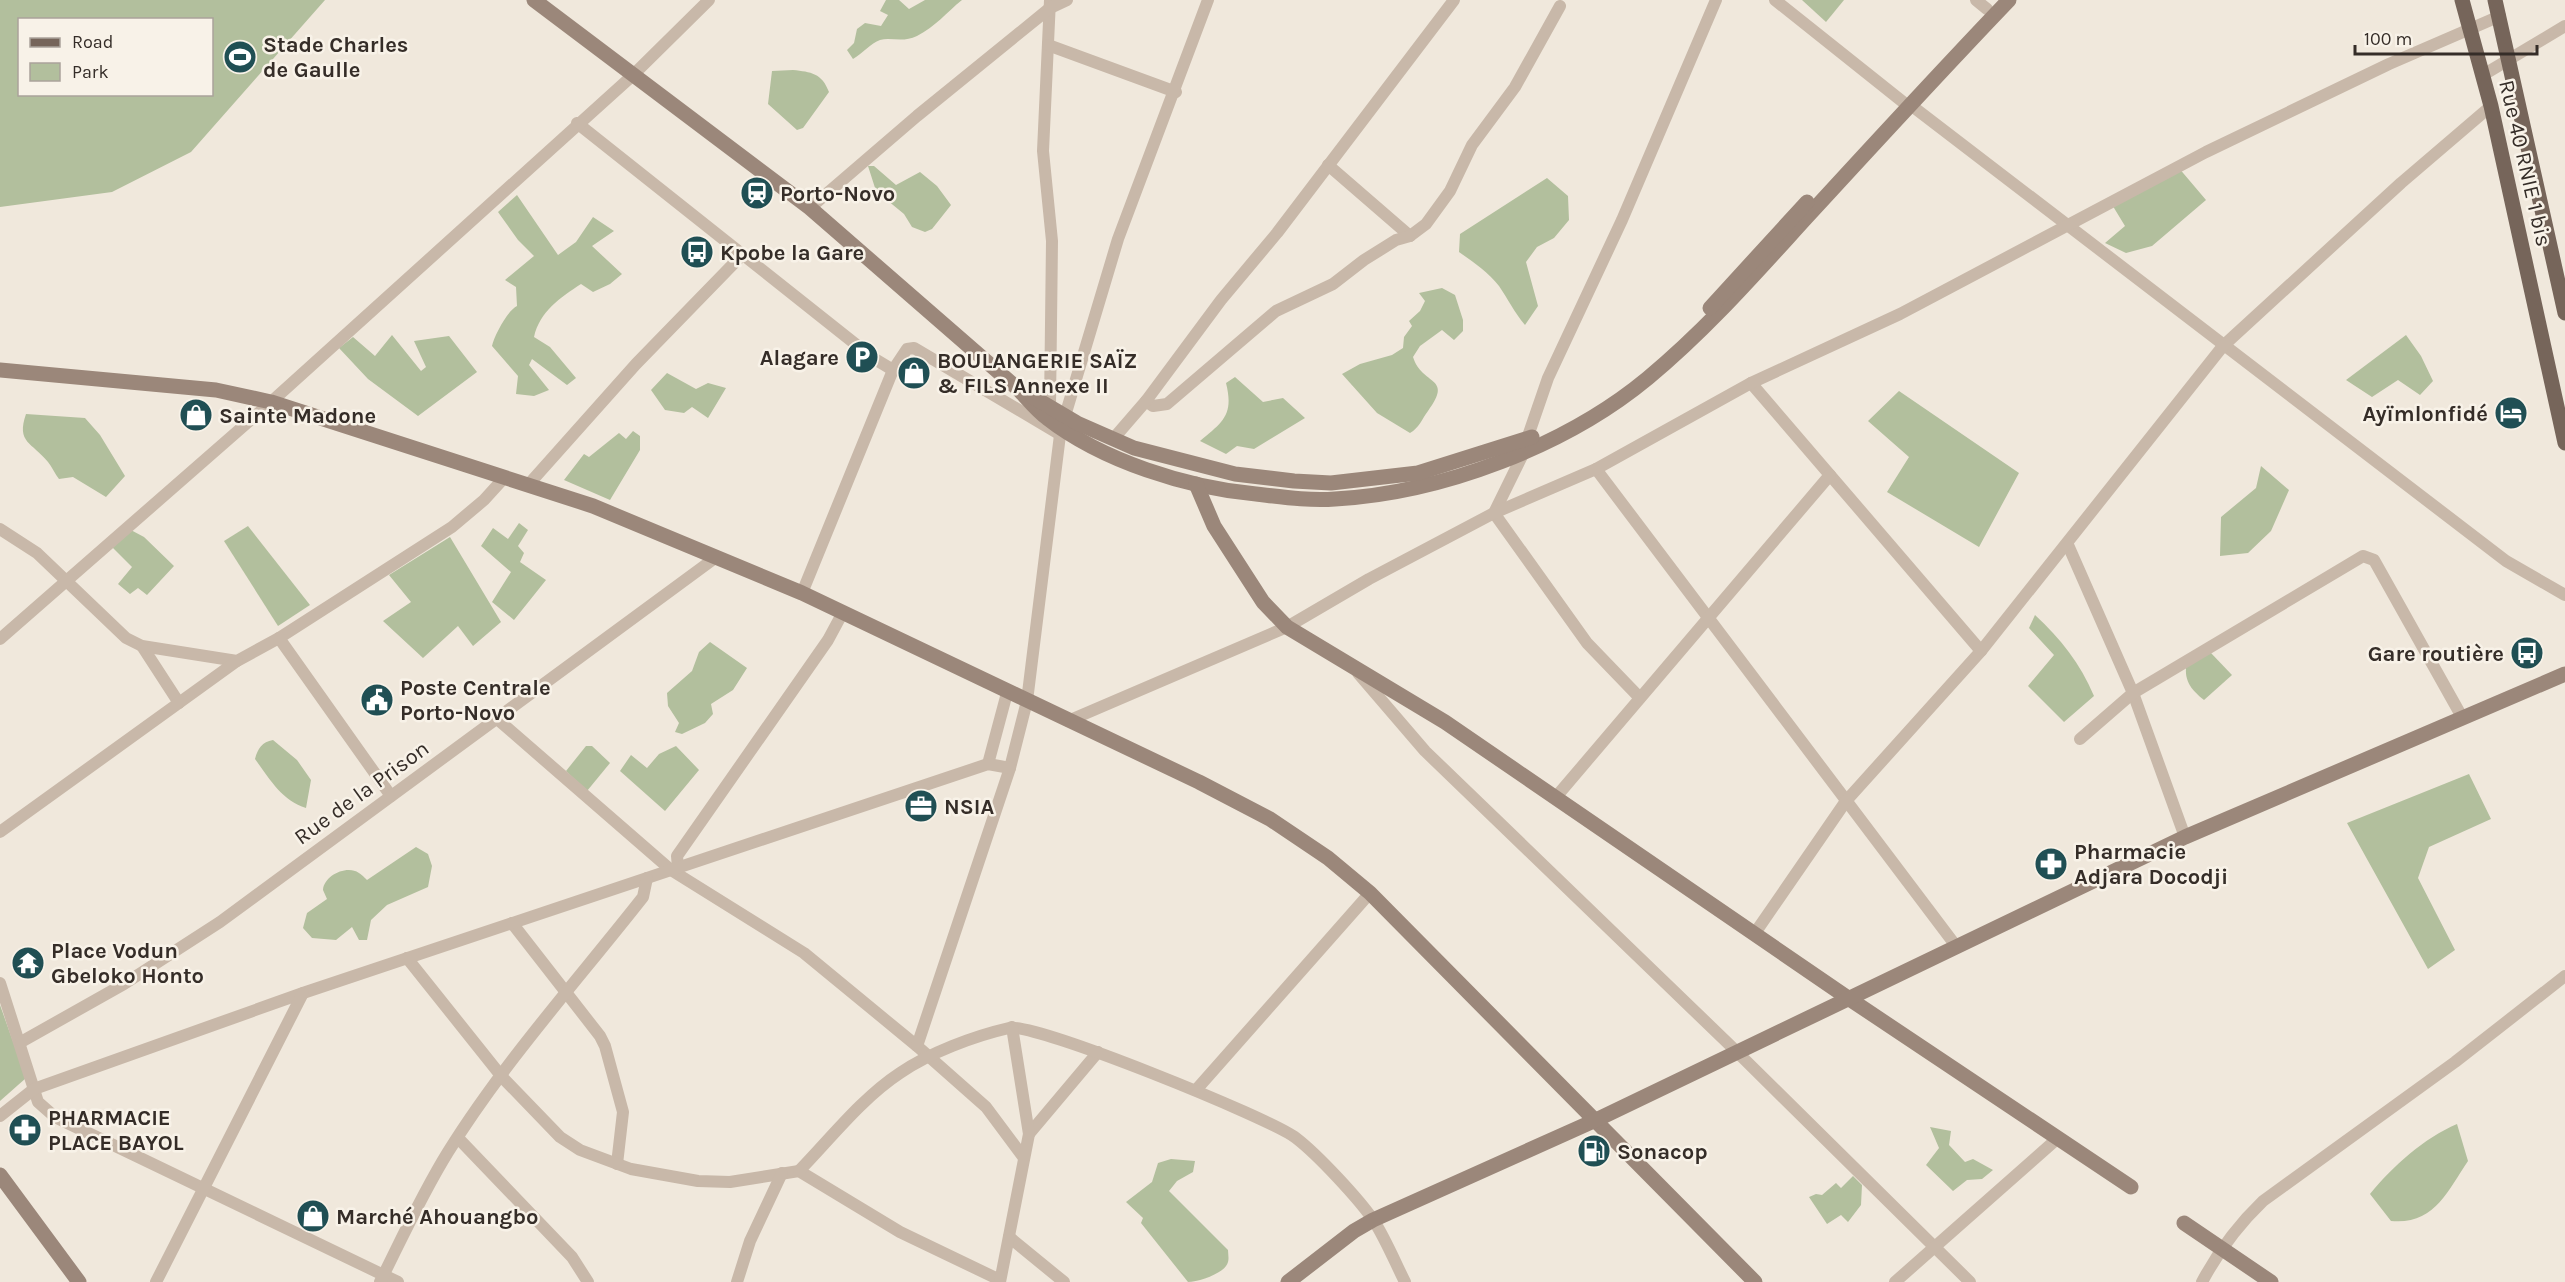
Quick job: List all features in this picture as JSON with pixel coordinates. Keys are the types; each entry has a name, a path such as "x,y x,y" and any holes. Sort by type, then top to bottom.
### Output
{"main road":[{"name":"Rue 40 RNIE 1 bis","path":"2462,0 2491,106 2565,442"},
{"name":"Rue 40 RNIE 1 bis","path":"2495,0 2561,275 2565,313"}],"street":[{"path":"534,0 810,208 1017,388 1045,417 1084,442 1153,471 1196,484 1235,492 1333,499 1380,495 1454,477 1526,445 1597,406 1684,337 1738,276 2009,0"},
{"path":"0,639 271,402 577,123 632,76 709,0"},
{"path":"810,208 1050,4 1067,0"},
{"path":"917,1046 1010,768 1027,701 1062,426 1118,239 1176,92 1208,0"},
{"path":"1114,438 1146,401 1221,300 1277,233 1454,0"},
{"path":"1494,513 1526,445 1548,378 1627,210 1716,0"},
{"path":"1775,0 2506,561 2565,595"},
{"path":"1908,104 1986,3"},
{"path":"1050,4 1043,151 1052,241 1050,406"},
{"path":"1146,401 1153,406 1167,404 1276,311 1333,284 1396,240 1410,236 1437,211 1472,145 1515,87 1560,6"},
{"path":"1068,721 1287,627 1369,579 1494,513 1596,470 1751,383 1900,314 2206,152 2389,64 2500,16"},
{"path":"2483,75 2565,26"},
{"path":"1048,45 1176,92"},
{"path":"1755,933 1846,801 1981,651 2068,545 2223,346 2401,183 2491,106"},
{"path":"577,123 873,358 893,370"},
{"path":"1328,165 1410,236"},
{"path":"529,484 636,364 742,255"},
{"path":"802,594 893,370 901,354 907,349 914,348 1062,426 1114,438 1157,455 1235,474 1331,483 1418,473 1526,445"},
{"path":"0,370 216,390 271,402 593,506 802,594 1270,819 1328,858 1370,893 1755,1282"},
{"path":"1751,383 1981,651"},
{"path":"1017,388 1050,406 1062,426"},
{"path":"1596,470 1956,946"},
{"path":"1556,797 1830,475"},
{"path":"0,832 237,661 279,638 452,527 484,500 504,478"},
{"path":"1196,484 1214,526 1263,602 1287,627 1415,702 1848,998 2131,1187"},
{"path":"1494,513 1575,628 1605,664 1640,698"},
{"path":"0,529 37,553 68,579 126,638 142,646 237,661"},
{"path":"2068,545 2133,693 2185,837"},
{"path":"2080,739 2133,693 2363,556 2369,556 2374,560 2462,717"},
{"name":"Rue de la Prison","path":"21,1042 124,984 220,922 715,558"},
{"path":"675,869 677,856 828,640 842,614"},
{"path":"279,638 390,795"},
{"path":"142,646 179,703"},
{"path":"1354,667 1396,721 1425,751 1737,1052 1970,1282"},
{"path":"1288,1282 1354,1231 1373,1220 1596,1120 2185,837 2565,674"},
{"path":"988,764 1007,693"},
{"path":"496,718 675,869 804,953 917,1046 986,1107 1024,1158"},
{"path":"0,1116 34,1089 303,993 988,764 1010,768"},
{"path":"381,1278 417,1205 458,1138 502,1077 643,897 648,878"},
{"path":"1196,1090 1370,893"},
{"path":"512,923 600,1036 608,1056 623,1112 617,1164"},
{"path":"407,958 502,1077 560,1137 580,1150 617,1164 698,1181 730,1182 799,1171 900,1232 1000,1281 1029,1134 1012,1027"},
{"path":"2202,1282 2221,1248 2244,1218 2263,1201 2456,1062 2565,976"},
{"path":"0,983 21,1042 38,1102 55,1117 381,1278 398,1282"},
{"path":"156,1282 303,993"},
{"path":"799,1171 883,1086 928,1056 1012,1027 1098,1053 1196,1090 1294,1136 1312,1152 1373,1220 1405,1282"},
{"path":"1029,1134 1098,1053"},
{"path":"458,1138 572,1257 588,1282"},
{"path":"1895,1282 2058,1138"},
{"path":"737,1282 750,1241 782,1173"},
{"path":"0,1175 79,1282"},
{"path":"2184,1223 2271,1282"},
{"path":"1009,1237 1064,1282"}],"green space":[{"name":"Stade Charles de Gaulle","path":"0,0 325,0 191,152 112,192 0,207"},
{"path":"886,0 899,0 909,9 925,0 962,0 935,24 917,36 907,39 880,40 853,59 847,50 854,43 857,29 865,23 881,26 888,15 880,11"},
{"path":"1802,0 1844,0 1826,22"},
{"path":"793,70 819,77 829,92 803,128 797,130 768,104 772,71"},
{"path":"868,166 874,166 896,185 920,172 937,186 951,205 932,229 925,232 912,227 904,214 876,191"},
{"path":"2178,167 2206,200 2152,246 2126,253 2105,243 2125,226 2111,203"},
{"path":"1547,178 1568,196 1569,220 1554,238 1537,247 1526,262 1538,306 1525,325 1495,281 1459,252 1460,234"},
{"path":"517,195 558,255 576,242 593,217 614,231 592,246 622,274 610,284 593,292 581,284 558,300 546,312 534,337 550,347 576,378 567,385 532,359 529,365 549,390 534,396 516,394 518,376 492,346 502,324 517,306 516,287 505,280 534,256 518,240 498,212"},
{"path":"1442,288 1455,295 1463,320 1463,331 1454,340 1442,330 1420,346 1413,357 1417,366 1437,386 1438,392 1416,429 1410,433 1377,413 1342,374 1360,364 1392,355 1403,348 1404,337 1412,326 1409,321 1420,311 1425,301 1419,293"},
{"path":"392,335 421,371 426,367 414,341 449,336 477,372 418,416 368,379 339,348 353,337 375,356"},
{"path":"2406,335 2421,356 2433,381 2420,395 2398,380 2372,397 2346,380"},
{"path":"667,373 696,389 708,383 726,388 708,418 692,407 684,413 665,410 651,390"},
{"path":"1235,377 1263,402 1283,398 1305,418 1254,449 1237,446 1226,454 1200,441 1225,417 1229,403 1226,383"},
{"path":"1899,391 2019,473 1979,547 1887,492 1909,457 1868,421"},
{"path":"26,414 85,418 100,435 125,476 106,497 73,477 59,479 48,462 24,437 23,424"},
{"path":"633,431 640,436 640,450 610,500 564,480 584,454 589,457 619,433 626,439"},
{"path":"2261,466 2289,490 2271,531 2248,553 2220,556 2221,517 2256,488"},
{"path":"519,523 528,530 518,546 524,553 520,562 546,580 514,620 492,602 511,572 481,546 493,528 508,539"},
{"path":"248,526 310,605 278,626 224,541"},
{"path":"129,529 144,537 174,566 147,595 138,588 130,594 118,584 132,567 111,546"},
{"path":"450,537 501,622 473,646 458,626 423,658 383,621 411,602 389,575"},
{"path":"2035,615 2069,652 2094,696 2064,722 2028,686 2054,655 2029,628"},
{"path":"710,642 747,668 733,690 711,704 713,714 705,723 682,734 675,732 679,723 668,706 667,693 692,671 699,652"},
{"path":"2210,652 2232,675 2204,700 2189,683 2186,668 2187,662"},
{"path":"273,740 297,760 311,780 306,808 297,805 283,794 255,759 261,746"},
{"path":"586,746 592,746 610,763 587,791 566,771"},
{"path":"676,746 699,770 665,811 620,771 631,755 647,768 659,754"},
{"path":"2469,774 2491,819 2429,847 2418,878 2455,950 2428,969 2347,823"},
{"path":"416,847 428,854 432,866 428,887 387,905 371,920 367,940 359,940 352,927 336,940 312,938 303,928 307,913 327,899 323,890 330,877 350,870 358,872 367,880"},
{"path":"0,1005 26,1078 0,1101"},
{"path":"2457,1124 2468,1161 2446,1195 2429,1212 2418,1218 2391,1221 2370,1194 2410,1154 2433,1137"},
{"path":"1930,1127 1951,1131 1949,1145 1965,1162 1973,1159 1993,1170 1982,1179 1967,1180 1953,1191 1926,1165 1939,1148"},
{"path":"1171,1159 1195,1161 1193,1172 1177,1181 1169,1191 1228,1250 1228,1262 1223,1269 1209,1277 1192,1282 1188,1282 1141,1223 1143,1218 1126,1202 1152,1182 1158,1163"},
{"path":"1853,1176 1862,1185 1861,1205 1848,1222 1841,1215 1827,1224 1809,1197 1816,1194 1822,1195 1836,1183 1841,1188"}],"place":[{"name":"Stade Charles de Gaulle","path":"240,57"},
{"name":"Porto-Novo","path":"757,193"},
{"name":"Kpobe la Gare","path":"697,252"},
{"name":"Alagare","path":"862,357"},
{"name":"BOULANGERIE SAÏZ & FILS Annexe II","path":"914,373"},
{"name":"Ayïmlonfidé","path":"2511,413"},
{"name":"Sainte Madone","path":"196,415"},
{"name":"Gare routière","path":"2527,653"},
{"name":"Poste Centrale Porto-Novo","path":"377,700"},
{"name":"NSIA","path":"921,806"},
{"name":"Pharmacie Adjara Docodji","path":"2051,864"},
{"name":"Place Vodun Gbeloko Honto","path":"28,963"},
{"name":"PHARMACIE PLACE BAYOL","path":"25,1130"},
{"name":"Sonacop","path":"1594,1151"},
{"name":"Marché Ahouangbo","path":"313,1216"}]}
